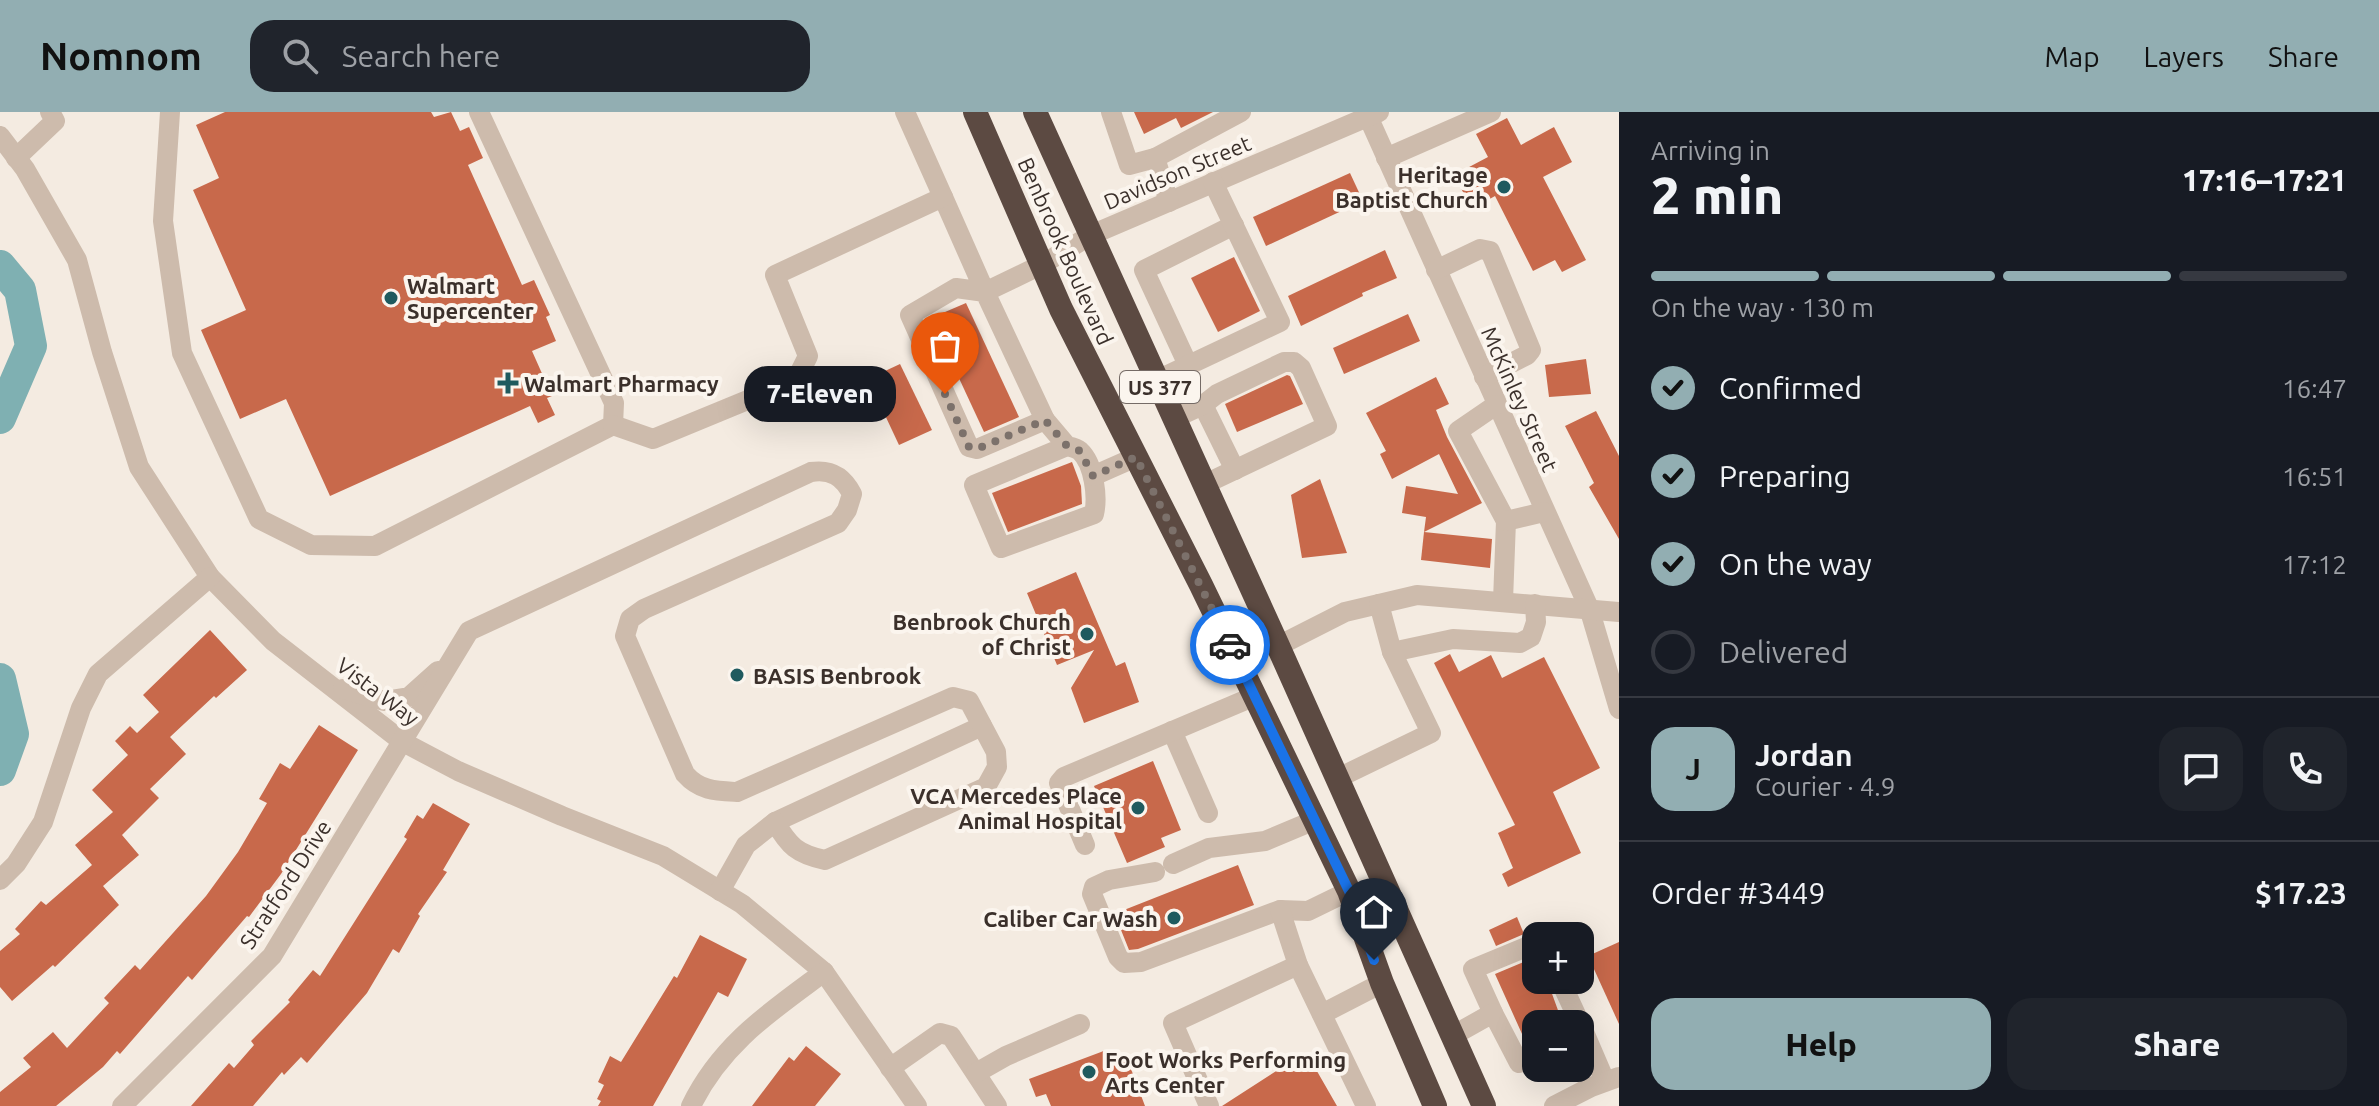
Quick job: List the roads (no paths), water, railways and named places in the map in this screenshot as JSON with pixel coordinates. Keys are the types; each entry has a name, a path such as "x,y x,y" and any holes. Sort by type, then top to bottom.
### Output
{"highway":[{"name":"Benbrook Boulevard","path":"975,112 1061,309 1349,891 1382,983 1435,1106"},
{"name":"Benbrook Boulevard","path":"1035,112 1484,1106"}],"street":[{"path":"16,158 55,121 50,112"},
{"path":"170,112 163,221 182,353 259,519 311,545 375,546 613,425 653,439 796,380 808,356 775,275 943,197"},
{"path":"905,112 1045,420 1067,446 1080,451 1093,476 1097,501 1094,514 1001,548 974,485 1067,446"},
{"path":"1111,112 1129,165 1155,158 1241,112"},
{"path":"1386,158 1491,112"},
{"path":"482,113 614,403 613,425"},
{"name":"Davidson Street","path":"985,292 1043,264 1091,235 1371,114"},
{"name":"McKinley Street","path":"1371,114 1386,158 1589,608 1619,709"},
{"name":"Vista Way","path":"0,136 77,260 102,352 139,467 210,577 273,641 403,742 458,771 663,856 742,904 824,972 917,1106"},
{"path":"1155,158 1169,202"},
{"path":"1157,380 1280,322 1213,182"},
{"path":"1188,365 1144,270 1234,225"},
{"path":"1436,270 1480,249 1490,251 1531,350 1484,377"},
{"path":"985,292 956,288 910,315 969,447 977,449 1045,420"},
{"path":"1175,418 1284,362 1294,362 1301,368 1327,426 1205,484"},
{"path":"1203,405 1235,470"},
{"path":"1496,405 1458,431 1506,521 1503,601"},
{"path":"977,449 988,479"},
{"path":"1093,476 1136,457"},
{"path":"331,686 384,701 409,697 453,658 469,631 811,472 822,470 838,475 852,494 847,510 838,523 644,609 630,619 625,636 685,774 694,784 712,791 737,792 953,697 969,701 996,752 997,767 986,787 825,860 804,855 787,842 775,822"},
{"path":"1506,521 1544,512"},
{"path":"0,880 16,864 43,822 81,708 98,674 210,577"},
{"path":"1278,646 1345,612 1417,595 1619,612"},
{"path":"1336,779 1431,733 1392,652 1379,604"},
{"path":"1392,652 1453,639 1520,643 1531,637 1536,622 1535,604"},
{"name":"Stratford Drive","path":"122,1106 272,956 453,658"},
{"path":"1085,845 1059,783 1064,777 1255,696"},
{"path":"720,891 746,845 775,822 982,726"},
{"path":"1172,731 1208,813"},
{"path":"1315,820 1265,841 1209,848 1164,868 1109,880 1094,887 1092,894 1118,957 1124,963 1141,962 1280,910 1308,911 1349,891"},
{"path":"1280,910 1298,965 1366,1106"},
{"path":"1522,949 1473,969 1519,1063 1522,1062"},
{"path":"1209,1106 1173,1023 1298,965"},
{"path":"691,1106 703,1081 746,1031 824,972"},
{"path":"1322,1014 1382,983"},
{"path":"1452,1036 1493,1013"},
{"path":"976,1073 1006,1056 1080,1024"},
{"path":"890,1068 940,1033 951,1036 997,1106"},
{"path":"1554,1106 1612,1079 1594,1051"}],"waterway":[{"path":"0,266 20,290 31,346 0,418"},
{"path":"0,679 13,734 0,770"}],"place":[{"name":"Heritage Baptist Church","path":"1504,187"},
{"name":"Walmart Supercenter","path":"391,298"},
{"name":"Walmart Pharmacy","path":"508,383"},
{"name":"7-Eleven","path":"945,394"},
{"name":"Benbrook Church of Christ","path":"1087,634"},
{"name":"BASIS Benbrook","path":"737,675"},
{"name":"VCA Mercedes Place Animal Hospital","path":"1138,808"},
{"name":"Caliber Car Wash","path":"1174,918"},
{"name":"Foot Works Performing Arts Center","path":"1089,1072"}]}
